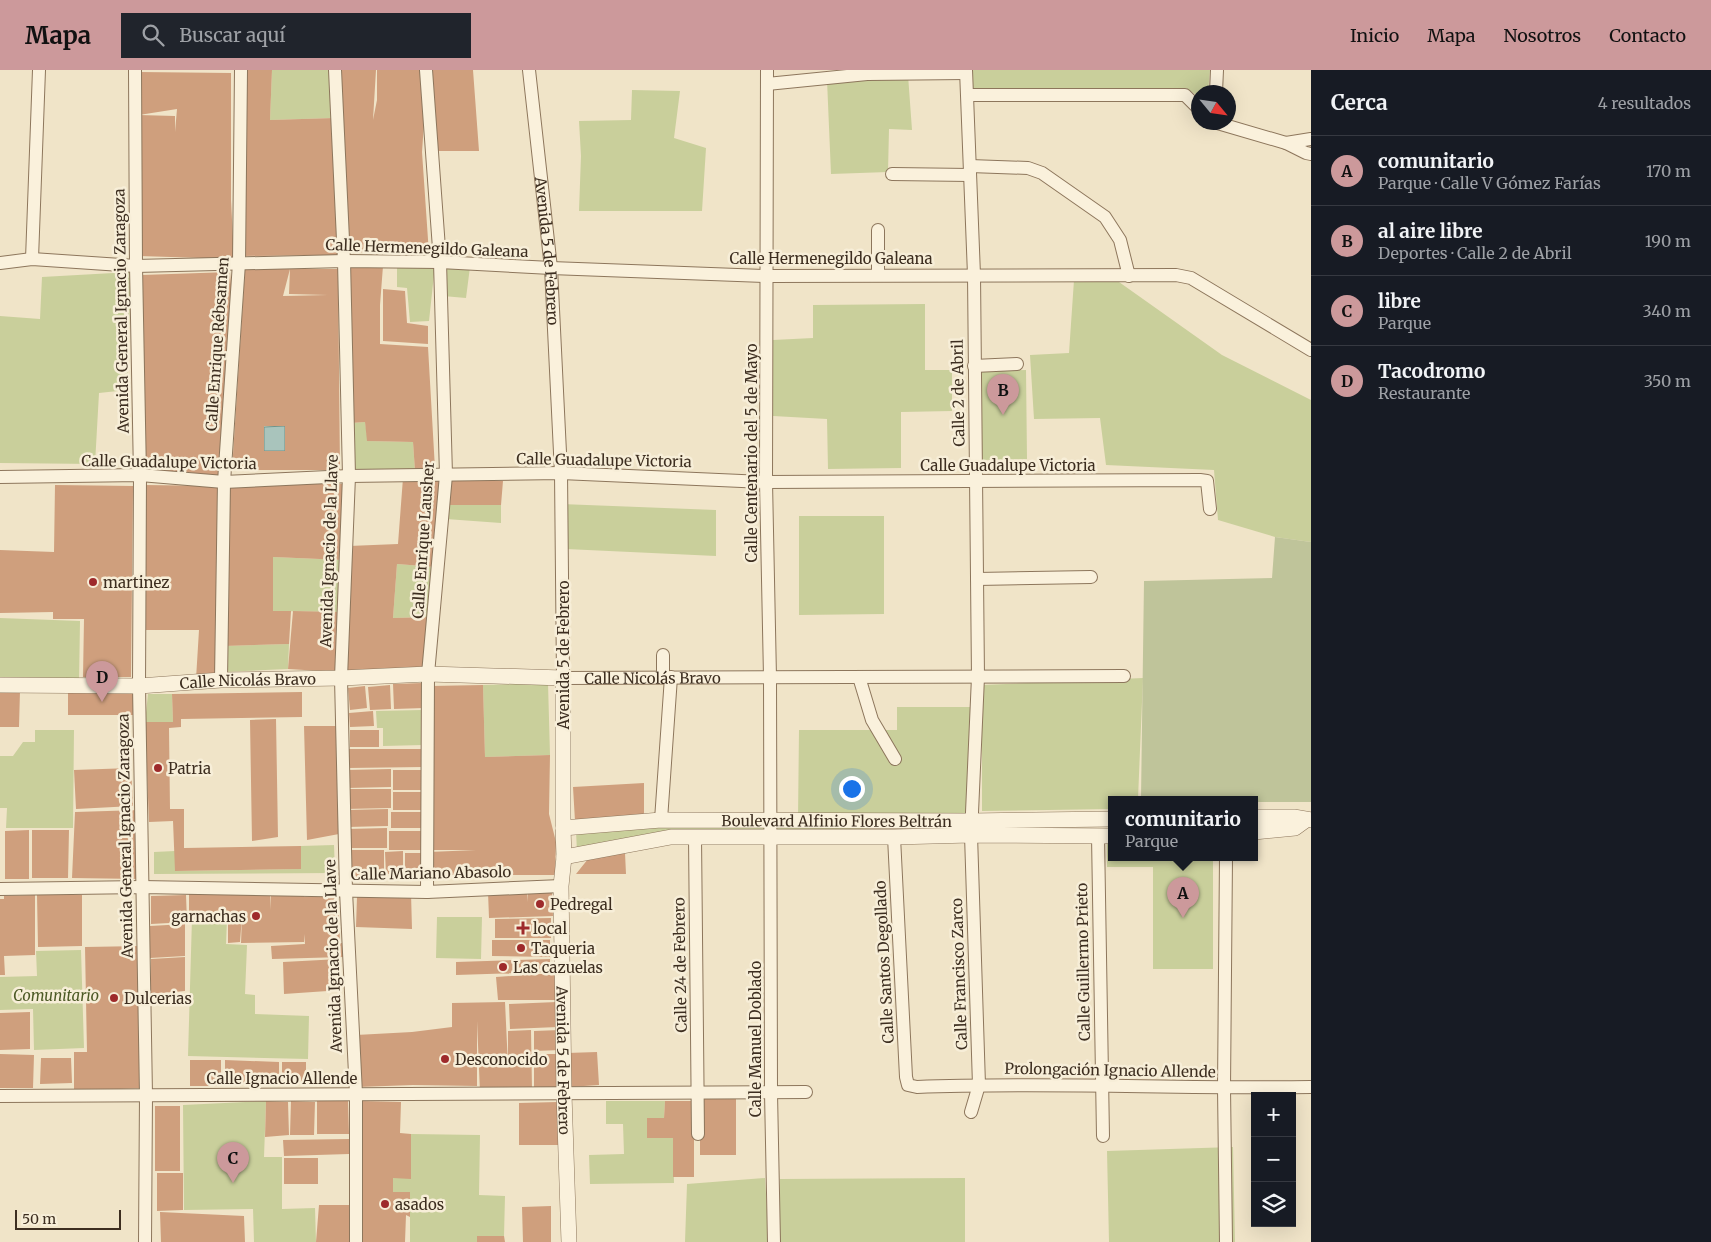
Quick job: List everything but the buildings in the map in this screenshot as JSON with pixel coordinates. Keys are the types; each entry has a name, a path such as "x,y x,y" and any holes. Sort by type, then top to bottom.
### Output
{"street":[{"path":"32,259 39,70"},
{"name":"Avenida General Ignacio Zaragoza","path":"135,70 140,475 139,686 146,1095 145,1242"},
{"name":"Calle Enrique Rébsamen","path":"221,680 224,482 239,263 241,70"},
{"name":"Avenida Ignacio de la Llave","path":"335,70 344,261 349,476 341,678 346,890 356,1094 356,1242"},
{"name":"Calle Enrique Lausher","path":"426,70 440,262 446,476 428,674 426,892"},
{"name":"Avenida 5 de Febrero","path":"529,70 551,268 561,473 564,1094 569,1242"},
{"name":"Calle Centenario del 5 de Mayo","path":"767,70 766,482 770,677 770,837"},
{"path":"1216,85 1217,70"},
{"path":"767,84 867,74 966,72"},
{"name":"Calle 2 de Abril","path":"966,72 974,275 978,677 971,828"},
{"path":"968,95 1185,95 1191,101"},
{"path":"1236,128 1286,143 1311,154"},
{"path":"1286,143 1311,139"},
{"path":"892,174 1028,168 1042,173 1105,217 1120,240 1129,276"},
{"path":"878,230 878,275"},
{"name":"Calle Hermenegildo Galeana","path":"0,263 32,259 136,266 344,261 440,262 767,276 1176,275 1192,278 1311,350"},
{"path":"974,366 1017,364"},
{"name":"Calle Guadalupe Victoria","path":"0,476 140,475 224,482 349,476 561,473 766,482 1191,480 1207,481 1210,509"},
{"path":"977,579 1091,577"},
{"path":"661,820 667,677 663,655"},
{"name":"Calle Nicolás Bravo","path":"0,685 139,686 221,680 428,674 563,678 1124,676"},
{"path":"858,677 872,720 895,759"},
{"path":"1258,817 1295,817 1309,820"},
{"name":"Boulevard Alfinio Flores Beltrán","path":"564,857 671,837 894,837 971,828 1108,819"},
{"name":"Boulevard Alfinio Flores Beltrán","path":"563,828 661,820 770,821 971,828 1105,836"},
{"path":"1258,832 1295,828 1309,820"},
{"name":"Calle Francisco Zarco","path":"971,828 979,1085 971,1112"},
{"name":"Calle Guillermo Prieto","path":"1103,1136 1101,1087 1105,836"},
{"name":"Calle 24 de Febrero","path":"695,837 698,1134"},
{"name":"Calle Manuel Doblado","path":"770,837 771,1093 774,1242"},
{"name":"Calle Santos Degollado","path":"894,837 906,1077 908,1084"},
{"path":"1226,861 1224,1088 1226,1242"},
{"name":"Calle Mariano Abasolo","path":"0,889 142,887 426,892 562,886"},
{"name":"Prolongación Ignacio Allende","path":"908,1084 916,1087 979,1085 1224,1088 1311,1087"},
{"path":"564,1094 806,1092"},
{"name":"Calle Ignacio Allende","path":"0,1096 564,1094"}],"green space":[{"path":"272,70 332,70 334,118 270,120"},
{"path":"968,70 1210,70 1209,85 1191,85 1191,91 1186,88 969,93"},
{"path":"908,75 912,130 889,129 888,172 831,174 827,80"},
{"path":"632,90 680,91 674,138 706,148 702,211 579,211 581,156 579,121 631,120"},
{"path":"397,265 435,265 429,321 410,322 407,288 397,287"},
{"path":"441,266 470,267 466,298 443,296"},
{"path":"131,272 127,390 99,393 95,464 0,463 0,316 40,319 42,277"},
{"path":"1074,280 1119,282 1222,355 1311,400 1311,542 1275,537 1218,520 1214,470 1106,465 1100,418 1034,419 1030,355 1069,353"},
{"path":"925,304 925,370 952,370 952,411 901,412 901,468 828,469 827,419 773,416 773,340 813,338 813,305"},
{"path":"1026,370 1027,459 979,460 978,371"},
{"path":"365,422 368,441 413,442 415,471 355,469 351,423"},
{"path":"561,504 716,510 716,556 566,549"},
{"path":"447,505 501,505 501,523 446,519"},
{"path":"799,516 884,516 884,614 799,615"},
{"path":"1275,537 1311,542 1311,802 1258,802 1258,796 1141,796 1144,581 1272,578"},
{"path":"273,557 343,560 339,612 273,611"},
{"path":"397,564 435,567 430,617 393,618"},
{"path":"0,618 80,621 79,683 0,681"},
{"path":"289,644 288,669 223,672 224,646"},
{"path":"1143,678 1138,796 1108,796 1108,809 982,811 982,685"},
{"path":"548,683 550,755 485,757 483,685"},
{"path":"148,694 172,694 173,722 145,722"},
{"path":"897,707 975,707 975,819 798,819 799,730 897,730"},
{"path":"422,710 423,745 383,746 383,728 377,728 376,711"},
{"path":"35,730 74,730 73,828 6,828 7,808 0,808 0,756 13,756 23,742 35,742"},
{"path":"654,824 902,825 861,829 766,833 577,852 576,831"},
{"path":"1107,844 1108,861 1213,861 1213,969 1153,969 1153,867 1107,867"},
{"path":"334,845 335,873 154,874 154,852 175,851 175,871 301,869 301,846"},
{"path":"437,917 482,917 481,959 436,958"},
{"path":"192,918 227,919 226,944 247,945 245,994 255,995 255,1014 309,1016 308,1059 188,1056"},
{"name":"Comunitario","path":"81,950 84,1048 34,1050 33,1009 0,1010 0,977 37,976 36,951"},
{"path":"266,1101 264,1157 282,1157 282,1209 315,1208 316,1242 254,1242 253,1209 184,1210 183,1105"},
{"path":"606,1101 665,1101 664,1118 647,1118 673,1138 674,1183 590,1184 589,1155 624,1154 623,1124 606,1124"},
{"path":"411,1134 480,1135 479,1195 505,1196 504,1236 477,1236 477,1242 410,1242 410,1192 393,1192 393,1178 411,1178"},
{"path":"1233,1147 1235,1242 1109,1242 1107,1151"},
{"path":"765,1178 769,1242 685,1242 687,1184"},
{"path":"965,1178 965,1242 780,1242 780,1179"}],"water":[{"path":"285,426 285,451 264,451 264,427"}],"place":[{"name":"al aire libre","path":"1003,415"},
{"name":"martinez","path":"93,582"},
{"name":"Tacodromo","path":"102,702"},
{"name":"Patria","path":"158,768"},
{"name":"Pedregal","path":"540,904"},
{"name":"garnachas","path":"256,916"},
{"name":"comunitario","path":"1183,918"},
{"name":"local","path":"523,928"},
{"name":"Taqueria","path":"521,948"},
{"name":"Las cazuelas","path":"503,967"},
{"name":"Dulcerias","path":"114,998"},
{"name":"Desconocido","path":"445,1059"},
{"name":"libre","path":"233,1183"},
{"name":"asados","path":"385,1204"}]}
